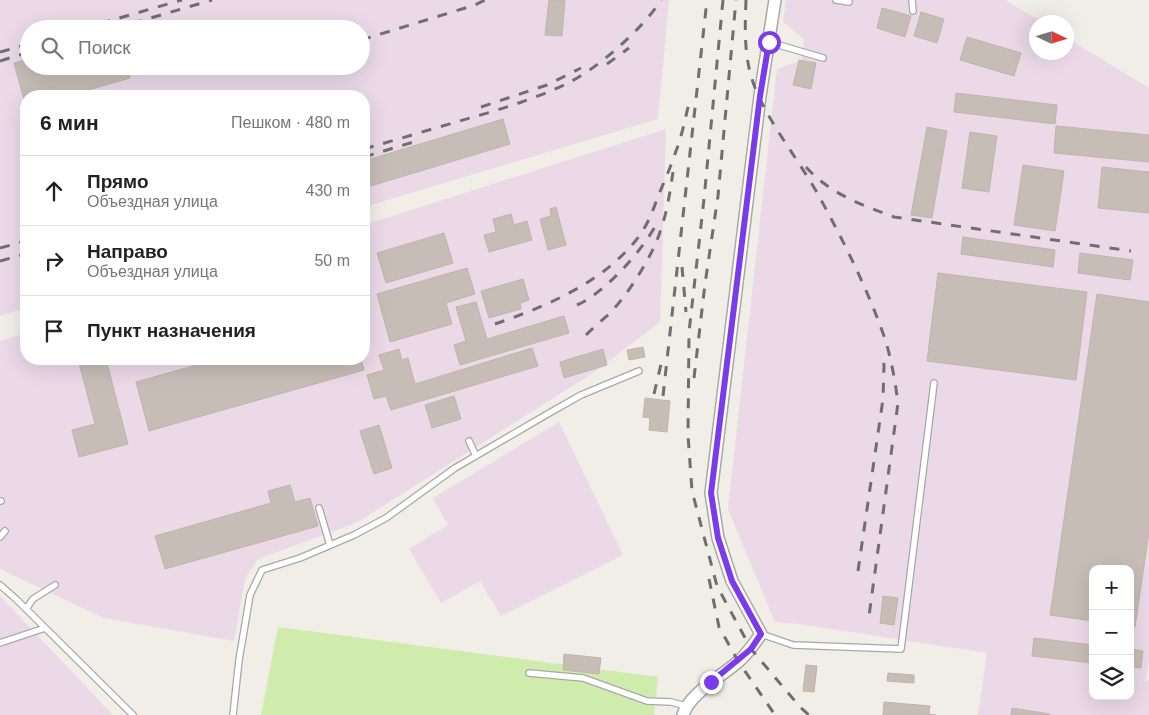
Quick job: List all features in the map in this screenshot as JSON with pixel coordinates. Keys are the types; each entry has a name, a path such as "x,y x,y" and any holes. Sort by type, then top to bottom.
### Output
{"street":[{"path":"684,710 711,682 751,649 761,634 732,581 718,538 711,493 760,96 775,0"}],"lane":[{"path":"836,0 849,2"},
{"path":"912,0 913,11"},
{"path":"769,42 823,58"},
{"path":"233,715 239,660 250,596 262,570 300,558 354,535 386,518 455,468 581,395 639,371"},
{"path":"761,634 793,645 901,649 934,383"},
{"path":"469,441 476,456"},
{"path":"319,508 330,545"},
{"path":"0,537 5,531"},
{"path":"0,585 26,608 133,715"},
{"path":"26,608 33,598 55,585"},
{"path":"0,643 45,628"},
{"path":"529,673 583,678 647,701 671,702 684,710"}],"shaded area":[{"path":"0,0 669,0 658,119 370,205 370,90 20,90 20,310 0,316"},
{"path":"786,0 1005,0 1030,15 1029,60 1074,60 1074,42 1149,88 1149,658 1146,680 1149,681 1149,715 978,715 987,653 775,622 728,509 777,69 802,60 804,39 783,22"},
{"path":"666,129 660,322 593,373 356,523 258,559 245,579 234,641 104,618 0,569 0,341 20,335 20,365 370,365 370,223"},
{"path":"559,422 623,555 501,616 480,581 441,603 409,549 448,525 433,498"},
{"path":"0,596 113,715 0,715"}],"green space":[{"path":"278,627 658,677 654,715 261,715"}],"building":[{"path":"549,0 565,0 562,36 545,35"},
{"path":"882,8 911,16 905,37 877,28"},
{"path":"921,12 944,19 937,43 914,36"},
{"path":"967,37 1021,53 1014,76 960,60"},
{"path":"799,60 816,63 811,89 793,85"},
{"path":"20,61 20,75 129,75 130,78 89,90 21,90 14,63"},
{"path":"956,93 1057,105 1055,124 954,112"},
{"path":"503,119 510,144 370,186 370,159"},
{"path":"1056,126 1149,135 1149,162 1054,153"},
{"path":"927,127 947,131 932,218 911,215"},
{"path":"970,132 997,136 989,192 962,188"},
{"path":"1023,165 1064,171 1055,231 1014,225"},
{"path":"1102,167 1149,172 1149,213 1098,208"},
{"path":"556,207 566,245 548,250 540,219 551,216 550,209"},
{"path":"511,214 514,225 527,221 532,240 489,252 484,235 496,232 493,219"},
{"path":"444,233 453,263 386,283 377,253"},
{"path":"963,237 1055,250 1053,267 961,254"},
{"path":"1080,253 1133,260 1130,280 1078,273"},
{"path":"467,268 475,294 446,303 452,324 390,342 377,294"},
{"path":"938,273 1087,292 1076,380 927,361"},
{"path":"523,279 529,300 520,303 521,309 489,318 481,291"},
{"path":"1097,294 1149,302 1149,532 1135,627 1134,565 1089,565 1089,620 1050,615"},
{"path":"476,302 487,339 564,316 569,333 460,365 454,345 466,341 456,307"},
{"path":"643,347 645,357 629,360 627,350"},
{"path":"532,348 538,366 391,410 386,396 374,399 367,375 384,370 379,355 399,349 402,360 408,358 415,384"},
{"path":"603,349 607,365 564,378 560,362"},
{"path":"80,365 108,365 128,444 79,457 72,430 95,424"},
{"path":"197,365 363,365 364,370 149,431 136,382"},
{"path":"454,396 461,419 432,428 425,405"},
{"path":"645,398 670,401 667,432 649,430 650,418 643,417"},
{"path":"379,425 392,468 374,474 360,431"},
{"path":"290,485 295,502 310,498 318,526 165,569 155,536 271,503 268,491"},
{"path":"883,596 898,598 894,625 880,623"},
{"path":"1034,638 1089,645 1089,663 1032,656"},
{"path":"1134,650 1143,651 1141,668 1134,667"},
{"path":"564,654 601,658 599,674 563,670"},
{"path":"806,665 817,666 814,692 803,691"},
{"path":"888,673 914,675 914,683 887,681"},
{"path":"884,702 930,706 929,714 936,715 883,715"},
{"path":"1012,708 1050,714 1050,715 1011,715"}],"railway":[{"path":"112,20 182,0"},
{"path":"144,20 212,0"},
{"path":"370,37 475,5 485,0"},
{"path":"370,147 506,107 541,95 576,79 604,60 631,36 643,24 661,0"},
{"path":"663,396 707,0"},
{"path":"723,0 689,332 688,435 692,491 717,586 751,649 809,715"},
{"path":"694,378 718,196 736,0"},
{"path":"746,0 746,48 751,76 764,107 820,198 863,283 886,344 892,369 898,403 869,616"},
{"path":"0,52 20,46"},
{"path":"607,64 629,48"},
{"path":"0,61 20,55"},
{"path":"481,107 547,85 581,68"},
{"path":"495,324 554,301 590,280 623,255 637,239 650,217 680,139 689,103"},
{"path":"370,155 420,140"},
{"path":"806,167 825,185 836,192 894,217 1131,251"},
{"path":"586,335 609,314 623,297 651,253 665,217 673,172"},
{"path":"577,305 600,291 623,269 644,244 658,221"},
{"path":"0,248 20,243"},
{"path":"0,261 20,256"},
{"path":"682,267 686,312"},
{"path":"858,571 883,399 883,355"},
{"path":"654,394 662,360"},
{"path":"709,579 719,627 738,661 775,715"}],"route":[{"path":"711,682 751,649 761,634 732,581 718,538 711,493 760,96 769,42"}]}
